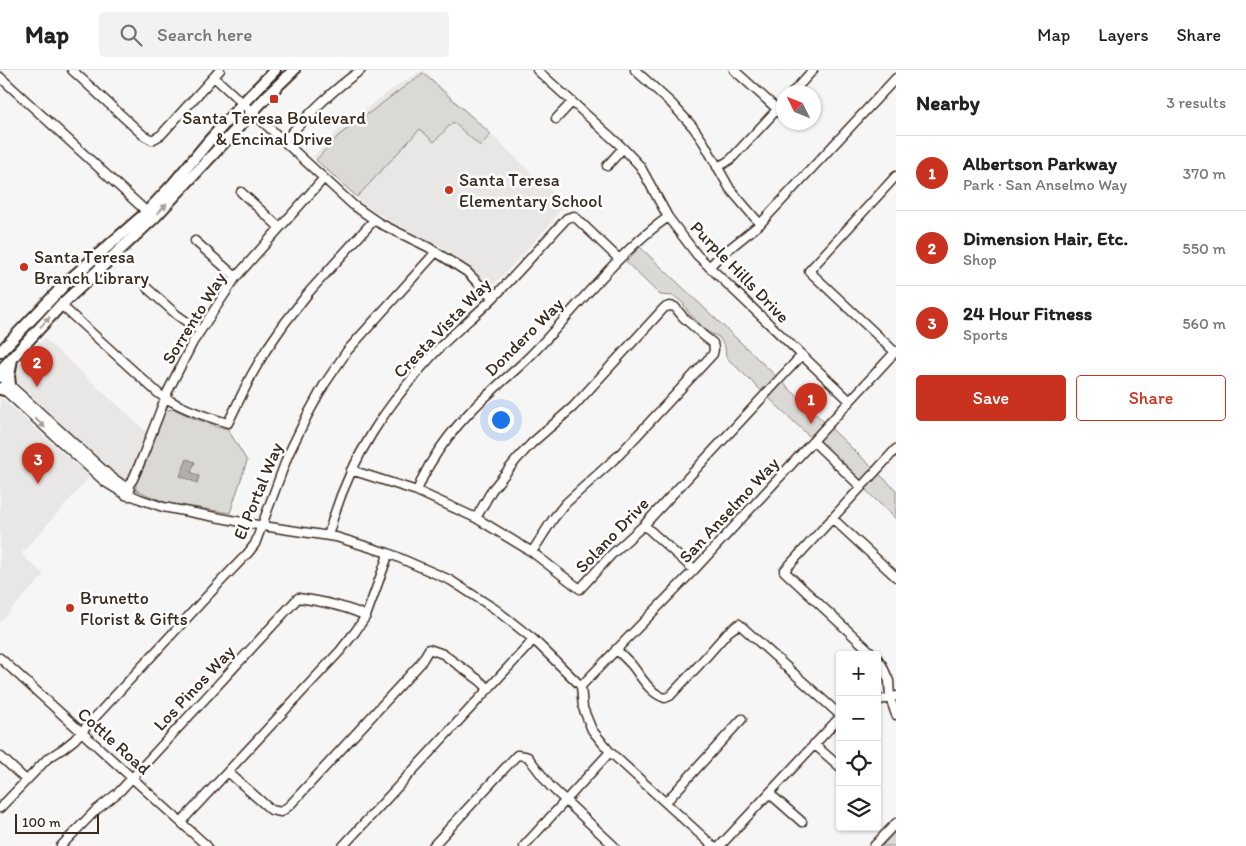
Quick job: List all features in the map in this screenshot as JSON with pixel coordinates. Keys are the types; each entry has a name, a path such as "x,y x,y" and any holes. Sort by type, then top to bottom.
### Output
{"main road":[{"path":"2,349 78,271 147,212 243,103 275,70"},
{"path":"0,371 61,305 154,218 252,112 294,70"},
{"path":"3,387 9,376 12,357"}],"street":[{"path":"72,70 143,135 152,140 160,135 220,70"},
{"path":"284,141 335,90 361,70"},
{"name":"Purple Hills Drive","path":"536,70 623,148 640,166 668,217 686,242 709,267 850,400"},
{"path":"635,70 684,116 704,143 730,189 760,224"},
{"path":"734,70 776,108"},
{"path":"799,85 813,70"},
{"path":"0,77 147,212"},
{"path":"214,77 353,205 374,220 436,252 467,272 493,298"},
{"path":"709,267 760,224 895,80"},
{"path":"556,119 572,102"},
{"path":"717,167 731,158 776,110"},
{"path":"607,166 623,148"},
{"path":"896,176 810,271 896,351"},
{"name":"Sorrento Way","path":"129,493 165,398 193,342 236,277 324,178"},
{"path":"241,192 279,227"},
{"name":"Cresta Vista Way","path":"328,536 340,498 352,470 366,441 383,414 443,344 493,298 567,218 574,216 619,259"},
{"name":"Dondero Way","path":"417,491 435,457 456,428 474,408 490,391 526,360 642,236 668,217"},
{"path":"61,305 158,394 172,403 228,422 250,376 284,324 309,292 374,220"},
{"path":"196,240 236,277"},
{"name":"El Portal Way","path":"0,808 47,759 64,748 82,732 248,553 255,544 288,455 324,385 347,351 436,252"},
{"path":"147,288 176,315 200,331"},
{"path":"476,518 492,490 532,443 573,407 664,308 669,306 675,308 713,343 713,354 619,455 566,503 545,530 532,552"},
{"name":"San Anselmo Way","path":"581,686 694,570 896,351"},
{"name":"Solano Drive","path":"352,470 417,491 476,518 532,552 580,589 802,356"},
{"path":"0,376 3,387 129,493 163,507 262,526 328,536 388,553 450,580 495,609 533,638 581,686 584,708 592,730 610,752 713,846"},
{"path":"813,441 861,487"},
{"path":"870,651 784,571 896,449"},
{"path":"832,518 896,577"},
{"path":"644,524 694,570"},
{"path":"181,822 340,651 355,632 366,616 388,553"},
{"name":"Los Pinos Way","path":"61,846 95,811 119,792 298,598 324,603 366,616"},
{"path":"616,649 631,664 651,690 665,698 670,696 728,632 739,624 836,712"},
{"path":"343,846 489,689 533,638"},
{"path":"228,772 271,810 281,812 290,805 420,664 429,650 443,654 489,689"},
{"name":"Cottle Road","path":"0,658 207,846"},
{"path":"881,664 889,681 896,715"},
{"path":"666,802 742,719"},
{"path":"720,846 836,720"},
{"path":"814,744 836,763"},
{"path":"524,846 610,752"},
{"path":"433,846 517,755 528,758 550,786 614,846"},
{"path":"0,756 26,780"},
{"path":"769,792 802,822"},
{"path":"874,846 896,822"},
{"path":"192,846 199,839"}],"shaded area":[{"name":"Santa Teresa Elementary School","path":"423,70 568,207 560,210 552,222 491,287 441,247 388,220 365,205 313,157 342,126 401,83"},
{"path":"423,73 491,134 480,146 453,122 434,142 420,129 357,197 316,160 338,136"},
{"path":"640,247 896,490 896,519 726,357 725,347 719,337 708,332 688,312 683,303 674,296 660,295 626,262"},
{"path":"44,338 147,432 129,477 125,480 118,479 14,379 13,372 15,368"},
{"path":"0,397 90,477 21,554 44,575 0,622"},
{"path":"174,409 216,427 227,428 247,461 230,513 167,503 136,490 136,483 147,460 164,413 167,410"},
{"path":"187,459 195,462 191,472 199,476 197,483 180,476"},
{"path":"896,831 896,846 882,846"}],"place":[{"name":"Santa Teresa Boulevard & Encinal Drive","path":"274,99"},
{"name":"Santa Teresa Elementary School","path":"449,190"},
{"name":"Santa Teresa Branch Library","path":"24,267"},
{"name":"Dimension Hair, Etc.","path":"37,387"},
{"name":"Albertson Parkway","path":"811,424"},
{"name":"24 Hour Fitness","path":"38,484"},
{"name":"Brunetto Florist & Gifts","path":"70,608"}]}
